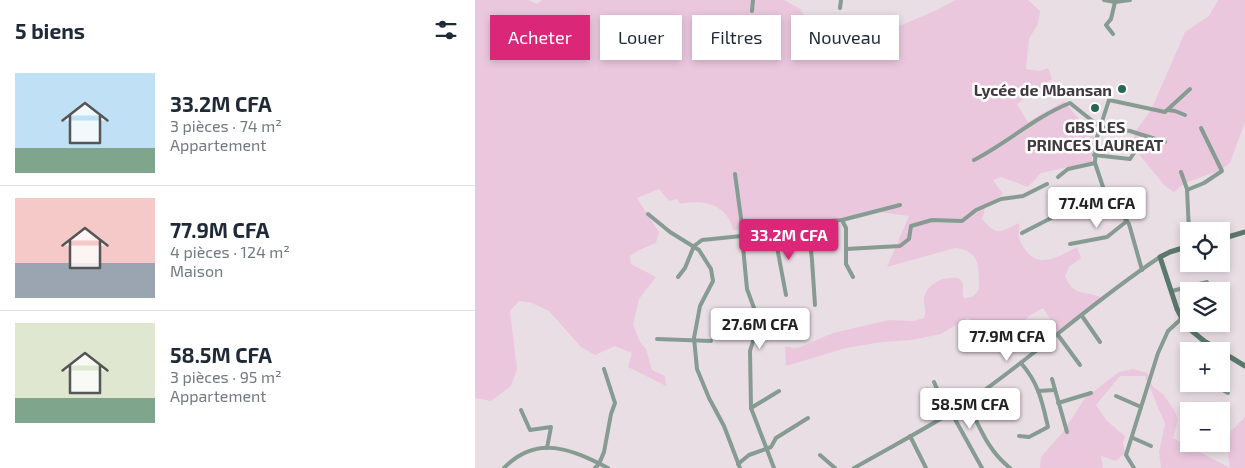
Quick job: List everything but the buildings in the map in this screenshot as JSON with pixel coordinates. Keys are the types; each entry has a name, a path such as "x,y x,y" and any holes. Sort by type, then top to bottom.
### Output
{"street":[{"path":"751,11 753,0"},
{"path":"840,8 841,0"},
{"path":"1104,0 1130,0"},
{"path":"1113,34 1106,25 1111,19 1114,1"},
{"path":"1141,270 1127,221 1101,185 1094,155 1099,127 1109,100 1162,112 1168,110 1190,89"},
{"path":"974,160 995,149 1022,129 1055,109 1070,103 1099,127 1130,131 1165,142"},
{"path":"1168,110 1185,115"},
{"path":"1187,190 1204,183 1222,170 1201,128"},
{"path":"1094,155 1129,159 1134,153"},
{"path":"1058,177 1068,168 1095,163"},
{"path":"1181,172 1187,190 1189,222"},
{"path":"735,174 743,233 747,290 754,308 757,328 750,351 751,408 774,468"},
{"path":"846,249 900,246 909,240 911,226 932,220 962,221 976,210 1001,199 1023,196 1047,184"},
{"path":"1064,193 1071,195 1079,206"},
{"path":"1022,233 1079,206 1108,196"},
{"path":"678,277 685,268 695,246 702,240 742,236 808,223 842,220 900,205"},
{"path":"648,214 670,232 695,246 709,264 713,280 699,306 694,342 697,369 709,398 722,421 739,466 749,455 771,446 776,438 808,418"},
{"path":"842,220 846,228 846,264 853,277"},
{"path":"1070,244 1107,237 1127,221"},
{"path":"808,223 813,260 815,304"},
{"path":"773,231 786,295"},
{"path":"1230,236 1245,232"},
{"path":"854,468 967,402 1021,364 1141,270 1160,257 1180,249"},
{"path":"1160,257 1180,315"},
{"path":"1173,292 1180,290"},
{"path":"1081,316 1100,342"},
{"path":"1133,468 1126,455 1133,438 1158,353 1168,331 1180,319"},
{"path":"1192,332 1208,342"},
{"path":"1058,334 1080,365"},
{"path":"657,339 694,342 711,341"},
{"path":"1230,356 1245,366"},
{"path":"1019,436 1029,437 1048,427 1033,378 1021,364"},
{"path":"595,468 599,464 604,452 615,403 604,369"},
{"path":"1051,379 1067,432"},
{"path":"934,382 949,413 982,468"},
{"path":"1038,391 1055,390"},
{"path":"751,408 779,391"},
{"path":"1058,403 1091,393"},
{"path":"1116,396 1141,407"},
{"path":"967,402 990,447 996,456 1010,468"},
{"path":"521,410 530,430 551,426 547,448"},
{"path":"909,436 926,468"},
{"path":"1133,438 1151,446"},
{"path":"504,468 515,458 527,451 541,447 570,452 608,468"},
{"path":"820,455 835,468"}],"shaded area":[{"path":"475,0 529,0 537,4 542,0 784,0 800,9 804,15 791,15 791,60 899,60 899,26 955,0 1028,0 1040,11 1038,24 1029,39 1026,69 1039,71 1048,68 1052,79 1017,104 1028,122 1064,101 1096,140 1091,162 1041,173 1028,187 1001,177 993,180 1003,194 985,208 982,219 995,231 1007,229 1019,223 1019,238 1022,244 1027,252 1038,260 1058,257 1077,247 1081,258 1069,267 1065,276 1073,288 1078,291 1105,299 1059,333 1043,308 1029,316 998,349 974,321 967,318 941,334 912,340 882,342 846,348 786,366 785,346 800,347 833,333 889,320 913,321 924,318 924,298 926,293 932,285 940,280 949,278 960,279 963,284 964,298 973,296 979,289 977,262 970,253 955,248 887,267 909,216 878,212 794,228 733,230 725,214 713,205 697,202 680,204 677,199 669,201 659,189 637,198 659,232 656,243 630,256 631,264 656,277 639,299 633,325 640,342 646,349 652,370 665,376 666,386 628,367 632,353 615,346 595,355 581,347 549,311 532,303 519,301 510,311 517,369 511,386 491,401 475,398"},
{"path":"1218,0 1245,0 1245,122 1230,163 1221,170 1185,183 1174,192 1165,186 1133,147 1135,132 1151,110 1185,32 1209,16"},
{"path":"1133,369 1147,373 1153,387 1163,394 1178,419 1173,438 1180,442 1180,452 1200,452 1230,468 1161,468 1159,452 1165,424 1145,376 1120,376 1096,405 1107,421 1125,436 1123,444 1125,453 1116,461 1101,456 1103,468 1040,468 1041,457 1063,432 1085,398 1119,372"},
{"path":"1245,417 1245,468 1230,468 1227,452 1230,452 1231,431"}],"place":[{"name":"Lycée de Mbansan","path":"1122,89"},
{"name":"GBS LES PRINCES LAUREAT","path":"1095,108"}]}
